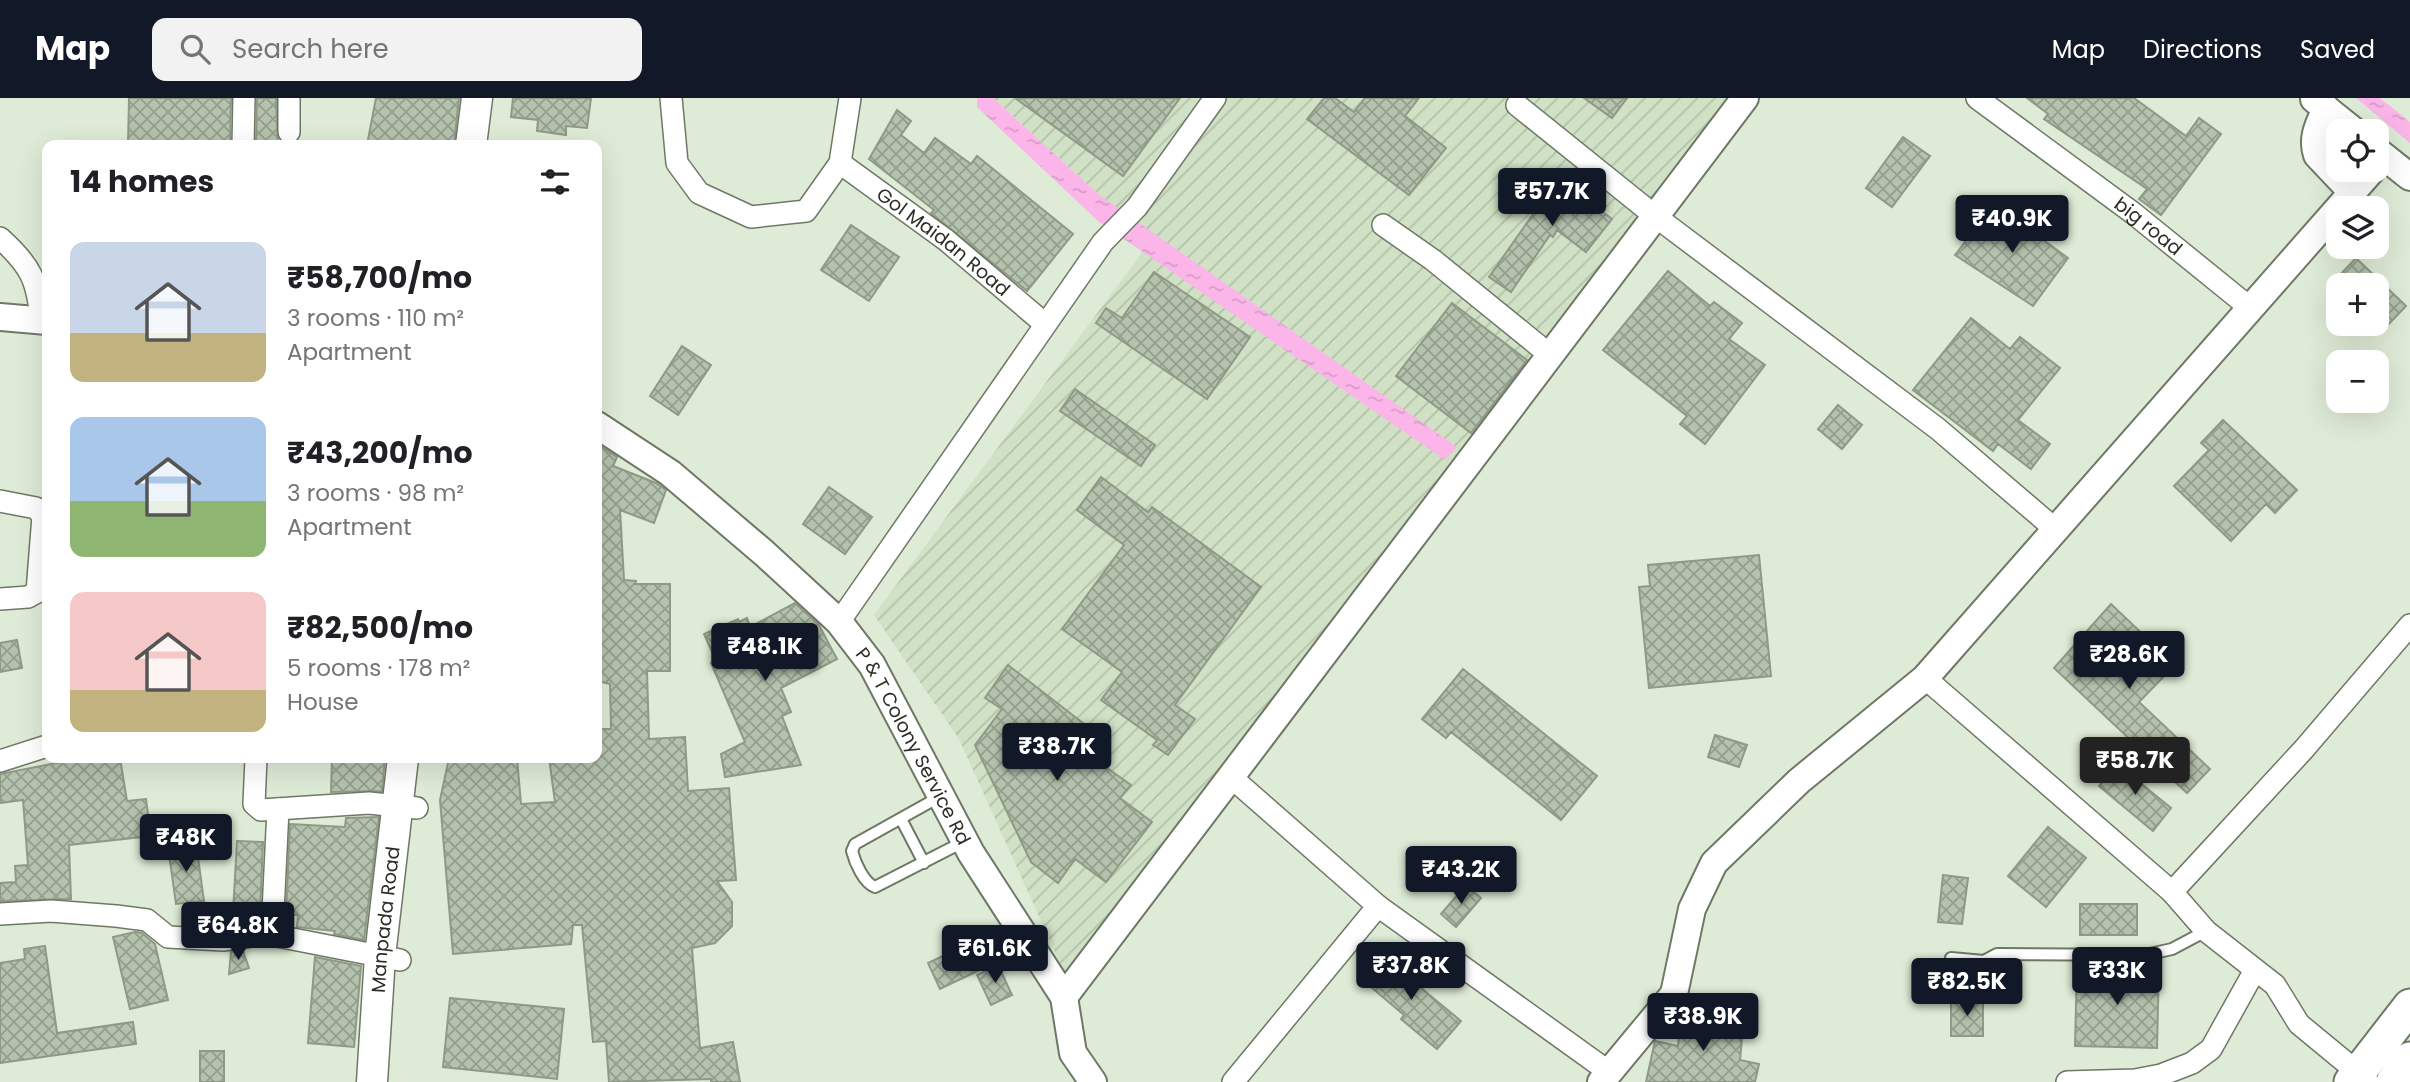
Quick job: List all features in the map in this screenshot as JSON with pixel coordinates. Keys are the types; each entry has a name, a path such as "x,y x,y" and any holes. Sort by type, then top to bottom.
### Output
{"main road":[{"path":"472,140 477,98"},
{"path":"491,140 495,98"},
{"name":"Manpada Road","path":"403,763 407,807"},
{"name":"Manpada Road","path":"372,1082 390,958 407,807 420,763"},
{"name":"Manpada Road","path":"390,958 391,1082"},
{"path":"2360,1079 2410,1006"},
{"path":"2393,1082 2410,1059"}],"street":[{"path":"243,140 244,98"},
{"path":"289,98 289,132"},
{"path":"671,98 677,163 699,193 751,216 806,211 839,163 850,98"},
{"path":"839,622 1102,242 1137,207 1215,98"},
{"path":"1093,1082 1073,1052 1064,997 1745,98"},
{"name":"big road","path":"1977,98 2133,213 2249,307"},
{"path":"2319,103 2315,135 2317,155 2353,192"},
{"path":"2319,103 2339,119"},
{"path":"1517,105 1655,216 1938,429 2055,529"},
{"name":"Gol Maidan Road","path":"839,163 946,240 1045,324"},
{"path":"2389,166 2410,177"},
{"path":"1231,777 1378,906 1605,1077 1674,994 1692,909 1714,863 1799,781 1925,678 2360,182"},
{"path":"1383,225 1433,260 1550,355"},
{"path":"0,237 26,261 39,291 42,309"},
{"path":"0,317 42,321"},
{"name":"P & T Colony Service Rd","path":"602,428 670,473 839,622 872,664 965,841 1064,997"},
{"path":"0,501 42,511"},
{"path":"0,599 27,597 37,592 42,565"},
{"path":"2172,892 2304,749 2410,625"},
{"path":"1925,678 2172,892 2206,931 2274,985 2299,1024 2360,1079"},
{"path":"0,761 42,748"},
{"path":"256,763 256,808 369,803 407,807"},
{"path":"273,912 278,809"},
{"path":"1233,1082 1378,906"},
{"path":"0,914 51,911 117,916 147,920 168,937 223,940 244,935 267,934 390,958"},
{"path":"2067,1082 2134,1080 2161,1075 2192,1063 2211,1049 2255,970"}],"lane":[{"path":"942,796 855,844 853,859 870,885 875,887 965,841"},
{"path":"901,818 924,863"},
{"path":"1951,958 1984,961 1997,954 2145,955 2172,949 2206,931"}],"shaded area":[{"path":"993,98 1739,98 1066,976 959,739 874,615 1155,235 1098,194"}],"water":[{"path":"977,98 993,98 1098,194 1457,447 1445,460 1098,221 977,107"},
{"path":"2356,98 2380,98 2410,122 2410,143 2389,126 2389,119 2381,119"}],"building":[{"path":"129,98 231,98 230,140 128,140"},
{"path":"257,98 276,98 278,140 256,140"},
{"path":"376,98 459,98 455,140 368,140"},
{"path":"513,98 591,98 587,128 566,126 566,135 537,131 538,120 511,117"},
{"path":"1015,98 1180,98 1123,176"},
{"path":"1324,98 1335,98 1354,112 1365,98 1419,98 1405,116 1446,148 1409,195 1307,119"},
{"path":"1584,98 1627,98 1612,118"},
{"path":"2027,98 2134,98 2186,136 2199,118 2221,134 2161,215 2139,199 2147,189 2044,119 2048,114"},
{"path":"897,110 911,121 901,135 924,153 935,138 971,164 977,156 1073,234 1027,291 931,213 934,210 869,159"},
{"path":"1903,137 1930,156 1892,207 1866,188"},
{"path":"1564,170 1587,185 1580,195 1612,219 1586,252 1557,230 1553,237 1550,235 1511,292 1489,277"},
{"path":"1994,204 2068,258 2033,306 1955,255"},
{"path":"851,225 899,257 869,301 821,270"},
{"path":"2357,259 2372,273 2342,273"},
{"path":"1668,271 1710,306 1714,302 1742,323 1729,339 1765,365 1705,444 1680,424 1687,416 1603,350"},
{"path":"1154,272 1250,337 1207,399 1096,323 1106,308 1122,318"},
{"path":"2389,290 2406,306 2389,324"},
{"path":"1452,303 1527,360 1471,433 1396,376"},
{"path":"1971,318 2010,349 2020,337 2060,368 2018,420 2050,444 2031,469 1998,444 1993,451 1913,390"},
{"path":"682,346 711,365 678,415 650,396"},
{"path":"1075,389 1155,445 1141,466 1060,411"},
{"path":"1838,405 1862,425 1842,449 1818,429"},
{"path":"2223,420 2297,490 2275,513 2266,504 2231,541 2174,486 2209,450 2201,443"},
{"path":"602,447 617,457 613,466 656,483 666,490 654,523 620,510 624,580 636,581 635,584 670,584 670,671 647,671 649,739 685,737 688,791 729,788 736,880 717,881 732,902 732,926 715,943 692,948 700,1048 733,1042 740,1082 711,1082 711,1079 609,1082 606,1041 593,1042 582,925 573,925 571,944 453,954 440,800 448,763 517,763 521,804 555,802 550,763 602,763 602,729 611,729 610,684 602,682"},
{"path":"1101,477 1148,512 1152,507 1261,587 1175,705 1195,719 1168,755 1153,745 1157,740 1101,700 1122,672 1062,629 1124,545 1077,510"},
{"path":"829,487 872,517 845,554 803,524"},
{"path":"1759,555 1771,676 1649,688 1639,587 1650,586 1648,565"},
{"path":"795,603 819,625 837,659 781,688 791,712 782,716 801,765 725,777 721,754 745,742 711,663 714,662 713,654 704,634 738,619 739,622 747,618 749,624 754,625"},
{"path":"2111,604 2175,665 2139,702 2210,769 2187,793 2054,668"},
{"path":"17,640 22,668 0,672 0,643"},
{"path":"1008,665 1110,744 1097,761 1131,785 1120,798 1152,822 1106,882 1075,859 1058,883 1031,862 975,745 1002,709 985,698"},
{"path":"1463,669 1597,776 1561,820 1451,732 1446,738 1422,719"},
{"path":"1715,735 1747,745 1739,767 1708,757"},
{"path":"56,763 121,763 127,801 146,799 151,836 69,845 71,899 0,901 0,883 16,882 15,866 28,865 23,800 0,803 0,774"},
{"path":"332,763 385,763 382,791 331,792"},
{"path":"2117,764 2171,808 2153,831 2099,786"},
{"path":"379,817 364,940 334,934 335,931 297,927 298,915 286,914 290,824 345,827 346,818"},
{"path":"2048,827 2086,858 2046,907 2008,876"},
{"path":"237,841 263,842 260,913 233,912"},
{"path":"196,843 204,901 176,904 168,847"},
{"path":"1943,875 1968,878 1962,924 1938,922"},
{"path":"1466,885 1481,898 1456,927 1441,914"},
{"path":"2080,904 2137,904 2137,935 2080,935"},
{"path":"142,933 155,944 168,1000 130,1009 113,937"},
{"path":"970,943 982,969 940,989 928,963"},
{"path":"45,946 57,1033 133,1022 136,1044 0,1063 0,963 25,959 24,949"},
{"path":"243,951 249,968 229,974 231,952"},
{"path":"1380,954 1461,1021 1437,1049 1401,1019 1404,1015 1360,978"},
{"path":"315,957 361,966 354,1047 308,1043"},
{"path":"998,965 1012,995 991,1005 977,975"},
{"path":"2077,965 2159,967 2157,1048 2075,1046"},
{"path":"450,998 564,1009 557,1079 443,1067"},
{"path":"1951,999 1983,999 1983,1036 1951,1036"},
{"path":"1681,1013 1744,1017 1740,1060 1759,1064 1755,1082 1646,1082 1655,1041 1678,1046"},
{"path":"200,1051 224,1051 224,1082 200,1082"}]}
